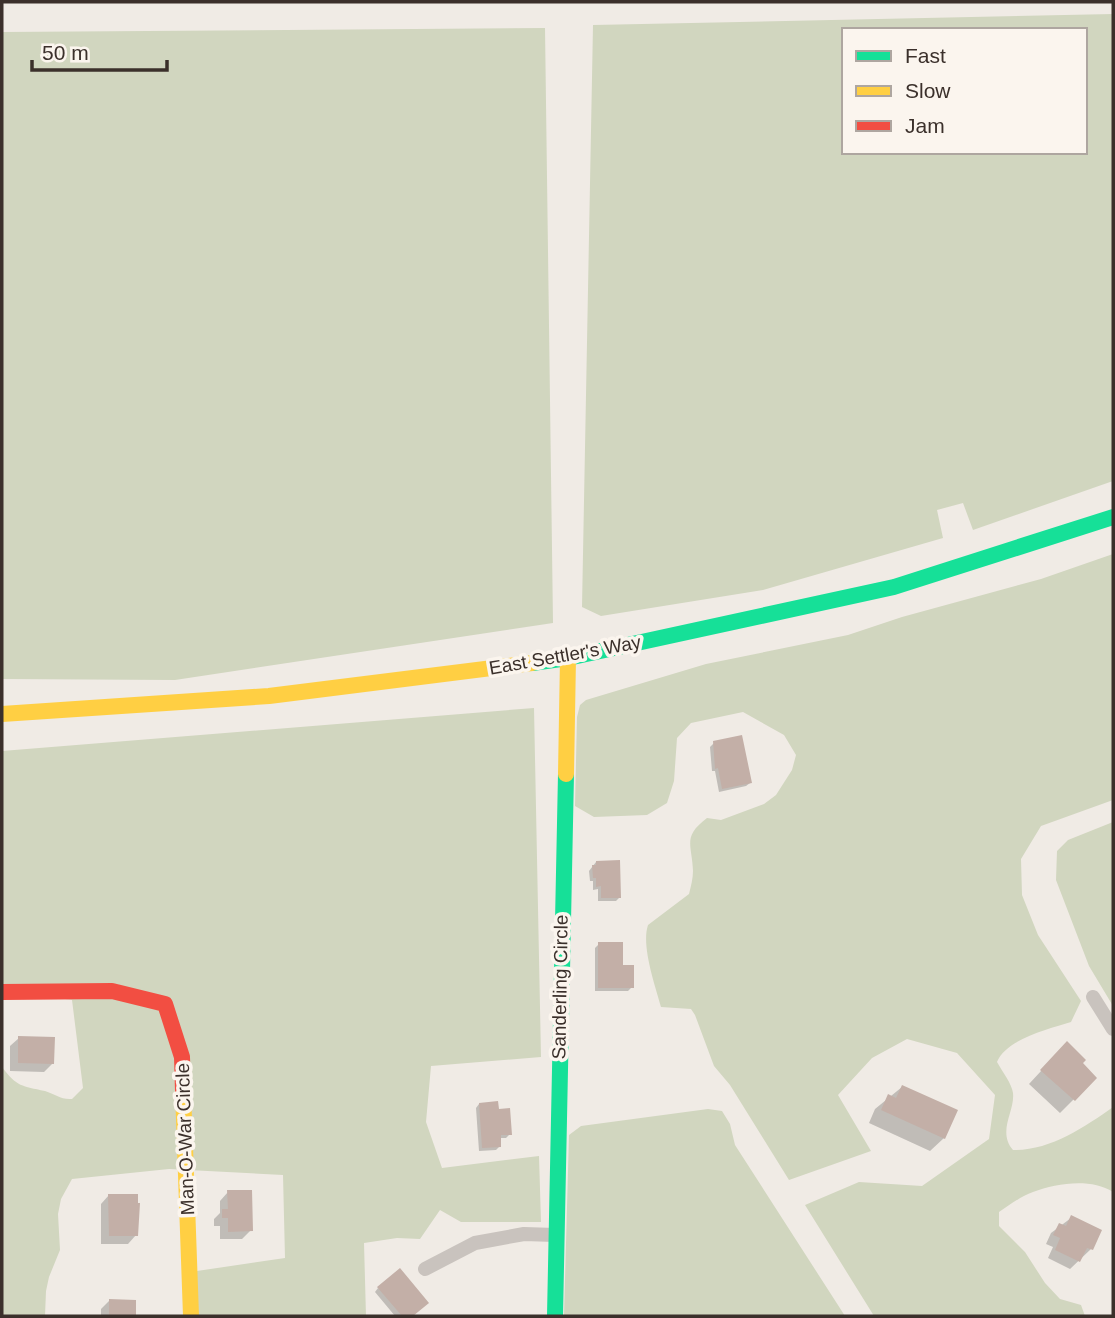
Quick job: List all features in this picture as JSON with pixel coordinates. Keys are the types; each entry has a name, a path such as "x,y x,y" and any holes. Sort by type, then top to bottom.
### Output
{"street":[{"name":"East Settler's Way","path":"2,714 269,696 568,658 894,587 1113,517"},
{"name":"Sanderling Circle","path":"555,1316 568,658"},
{"name":"Man-O-War Circle","path":"2,992 112,991 165,1004 182,1057 191,1316"},
{"path":"1093,997 1113,1030"},
{"path":"425,1269 475,1243 524,1234 555,1235"}],"green space":[{"path":"1113,14 1113,481 973,530 963,503 937,510 943,538 763,590 601,616 582,607 593,25"},
{"path":"545,28 553,623 175,680 2,679 2,32"},
{"path":"1113,554 1113,800 1041,826 1021,859 1022,895 1038,935 1081,1001 1071,1022 1019,1041 1009,1047 997,1062 1013,1093 1006,1129 1008,1143 1013,1150 1040,1147 1053,1142 1079,1130 1113,1107 1113,1192 1084,1183 1063,1184 1029,1194 999,1212 999,1226 1025,1252 1045,1283 1060,1299 1081,1305 1085,1316 874,1316 805,1205 859,1182 922,1186 989,1139 995,1095 957,1053 907,1039 872,1058 838,1095 871,1151 789,1180 730,1085 714,1066 691,1009 661,1007 650,966 646,934 648,925 689,894 693,871 690,842 694,830 707,818 721,820 764,804 776,795 792,770 796,755 784,735 743,712 691,723 677,738 674,781 667,803 647,815 594,817 575,806 577,717 580,705 586,700 706,664 848,635 902,617 1041,579"},
{"path":"534,708 541,1057 431,1066 426,1122 442,1168 539,1156 541,1222 461,1222 440,1210 420,1239 397,1238 364,1243 366,1316 195,1316 197,1271 285,1258 283,1175 169,1169 72,1179 61,1199 58,1214 60,1250 49,1277 45,1316 2,1316 2,1067 20,1085 65,1099 72,1099 83,1088 72,1000 2,990 2,751"},
{"path":"1113,822 1113,1006 1089,966 1056,880 1057,851 1068,840"},
{"path":"708,1109 722,1111 730,1124 735,1145 845,1316 564,1316 569,1135 581,1126"}],"building":[{"path":"742,735 752,783 722,789 718,768 715,769 713,741"},
{"path":"620,860 621,898 601,898 601,886 596,887 592,865 596,865 596,861"},
{"path":"598,942 623,942 623,965 634,965 634,988 598,988"},
{"path":"18,1036 55,1037 54,1064 18,1063"},
{"path":"1067,1041 1086,1060 1083,1063 1097,1078 1075,1101 1040,1070"},
{"path":"902,1085 958,1110 945,1139 881,1110 888,1094 896,1098"},
{"path":"498,1101 499,1109 510,1108 512,1135 501,1135 501,1147 482,1148 479,1103"},
{"path":"227,1190 252,1190 253,1231 228,1232 228,1218 222,1218 222,1209 228,1209"},
{"path":"108,1194 138,1194 138,1236 109,1236"},
{"path":"1071,1215 1102,1230 1093,1250 1087,1248 1080,1262 1055,1250 1060,1238 1053,1235 1059,1223 1066,1226"},
{"path":"400,1268 429,1303 413,1316 402,1316 377,1287"},
{"path":"109,1299 136,1300 136,1316 109,1316"}],"traffic: fast":[{"path":"532,663 568,658 894,587 1113,517"},
{"path":"555,1316 566,774"}],"traffic: slow":[{"path":"566,774 568,658"},
{"path":"2,714 269,696 532,663"},
{"path":"183,1091 191,1316"}],"traffic: jam":[{"path":"2,992 112,991 165,1004 182,1057 183,1091"}]}
